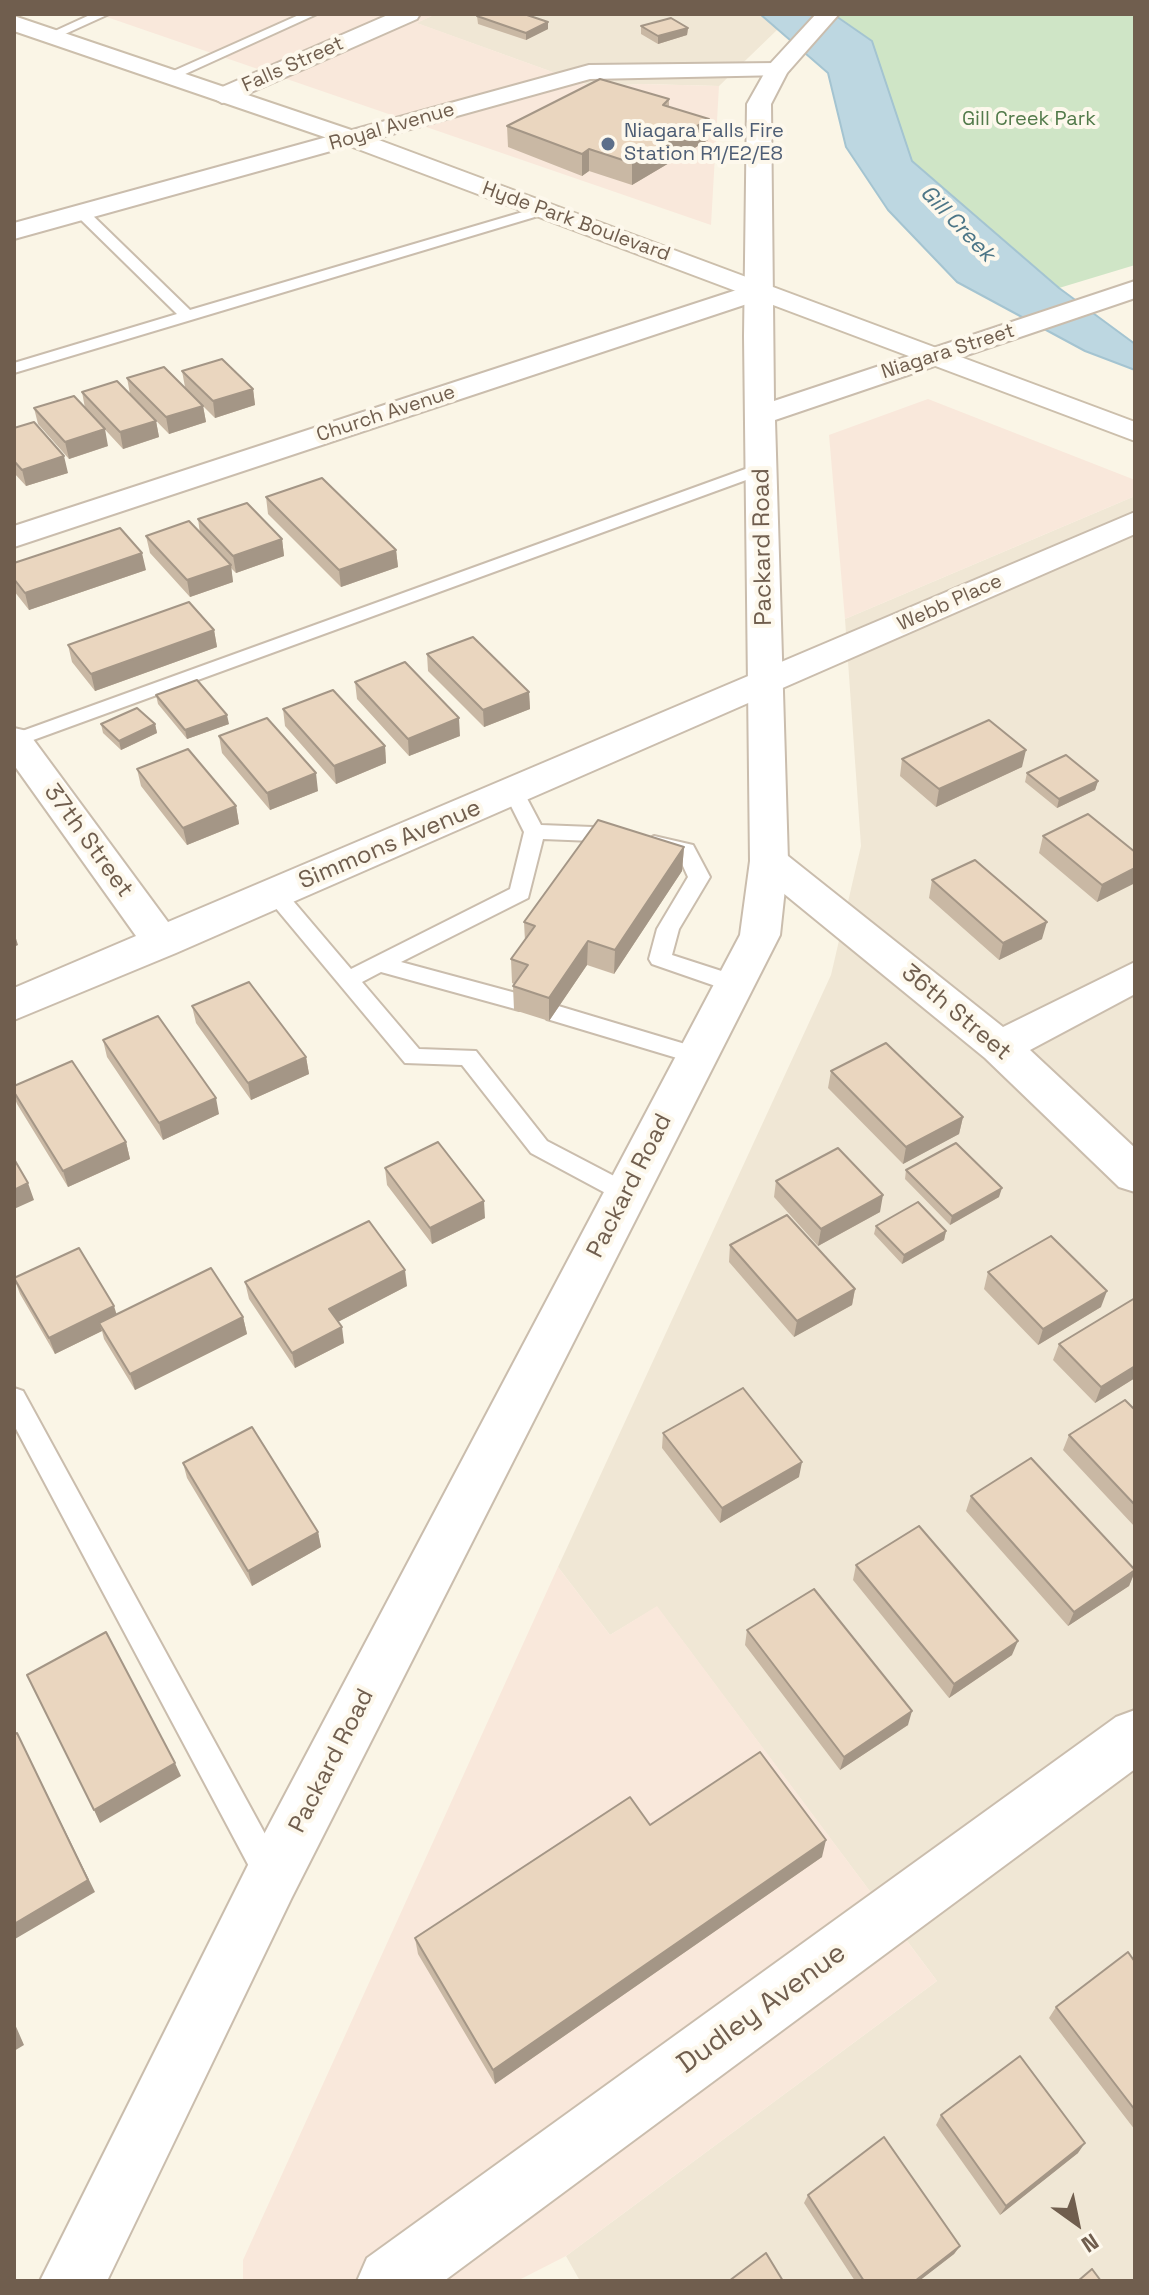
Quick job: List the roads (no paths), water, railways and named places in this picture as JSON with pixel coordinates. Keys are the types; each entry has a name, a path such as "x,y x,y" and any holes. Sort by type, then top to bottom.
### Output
{"street":[{"name":"Packard Road","path":"73,2281 272,1877 760,935 769,861 758,291 759,104 785,60 828,14"},
{"name":"Falls Street","path":"222,96 402,15"},
{"name":"Hyde Park Boulevard","path":"14,23 351,138 1135,432"},
{"name":"Royal Avenue","path":"14,231 589,72 785,60"},
{"name":"Church Avenue","path":"14,537 758,291"},
{"name":"Niagara Street","path":"761,415 1122,293"},
{"name":"Webb Place","path":"766,684 1135,522"},
{"name":"Simmons Avenue","path":"14,1005 766,684"},
{"name":"37th Street","path":"15,740 162,943"},
{"name":"36th Street","path":"769,861 1000,1047 1135,1175"},
{"path":"1000,1047 1135,976"},
{"name":"Dudley Avenue","path":"390,2281 1135,1736"}],"lane":[{"path":"50,36 103,14"},
{"path":"167,77 311,14"},
{"path":"14,368 543,210"},
{"path":"82,213 187,316"},
{"path":"15,740 762,468"},
{"path":"347,980 520,893 534,832 514,792"},
{"path":"534,832 618,835 686,850 699,877 668,929 660,959 735,984"},
{"path":"275,894 413,1057 468,1057 539,1147 626,1194"},
{"path":"379,964 519,1002"},
{"path":"555,1013 697,1056"},
{"path":"14,1399 272,1877"}],"water":[{"name":"Gill Creek","path":"760,14 833,14 872,41 912,161 1059,288 1135,344 1135,370 1085,351 957,282 888,210 846,147 828,73"}],"place":[{"name":"Niagara Falls Fire Station R1/E2/E8","path":"608,144"}],"park label":[{"name":"Gill Creek Park","path":"1029,120"}]}
